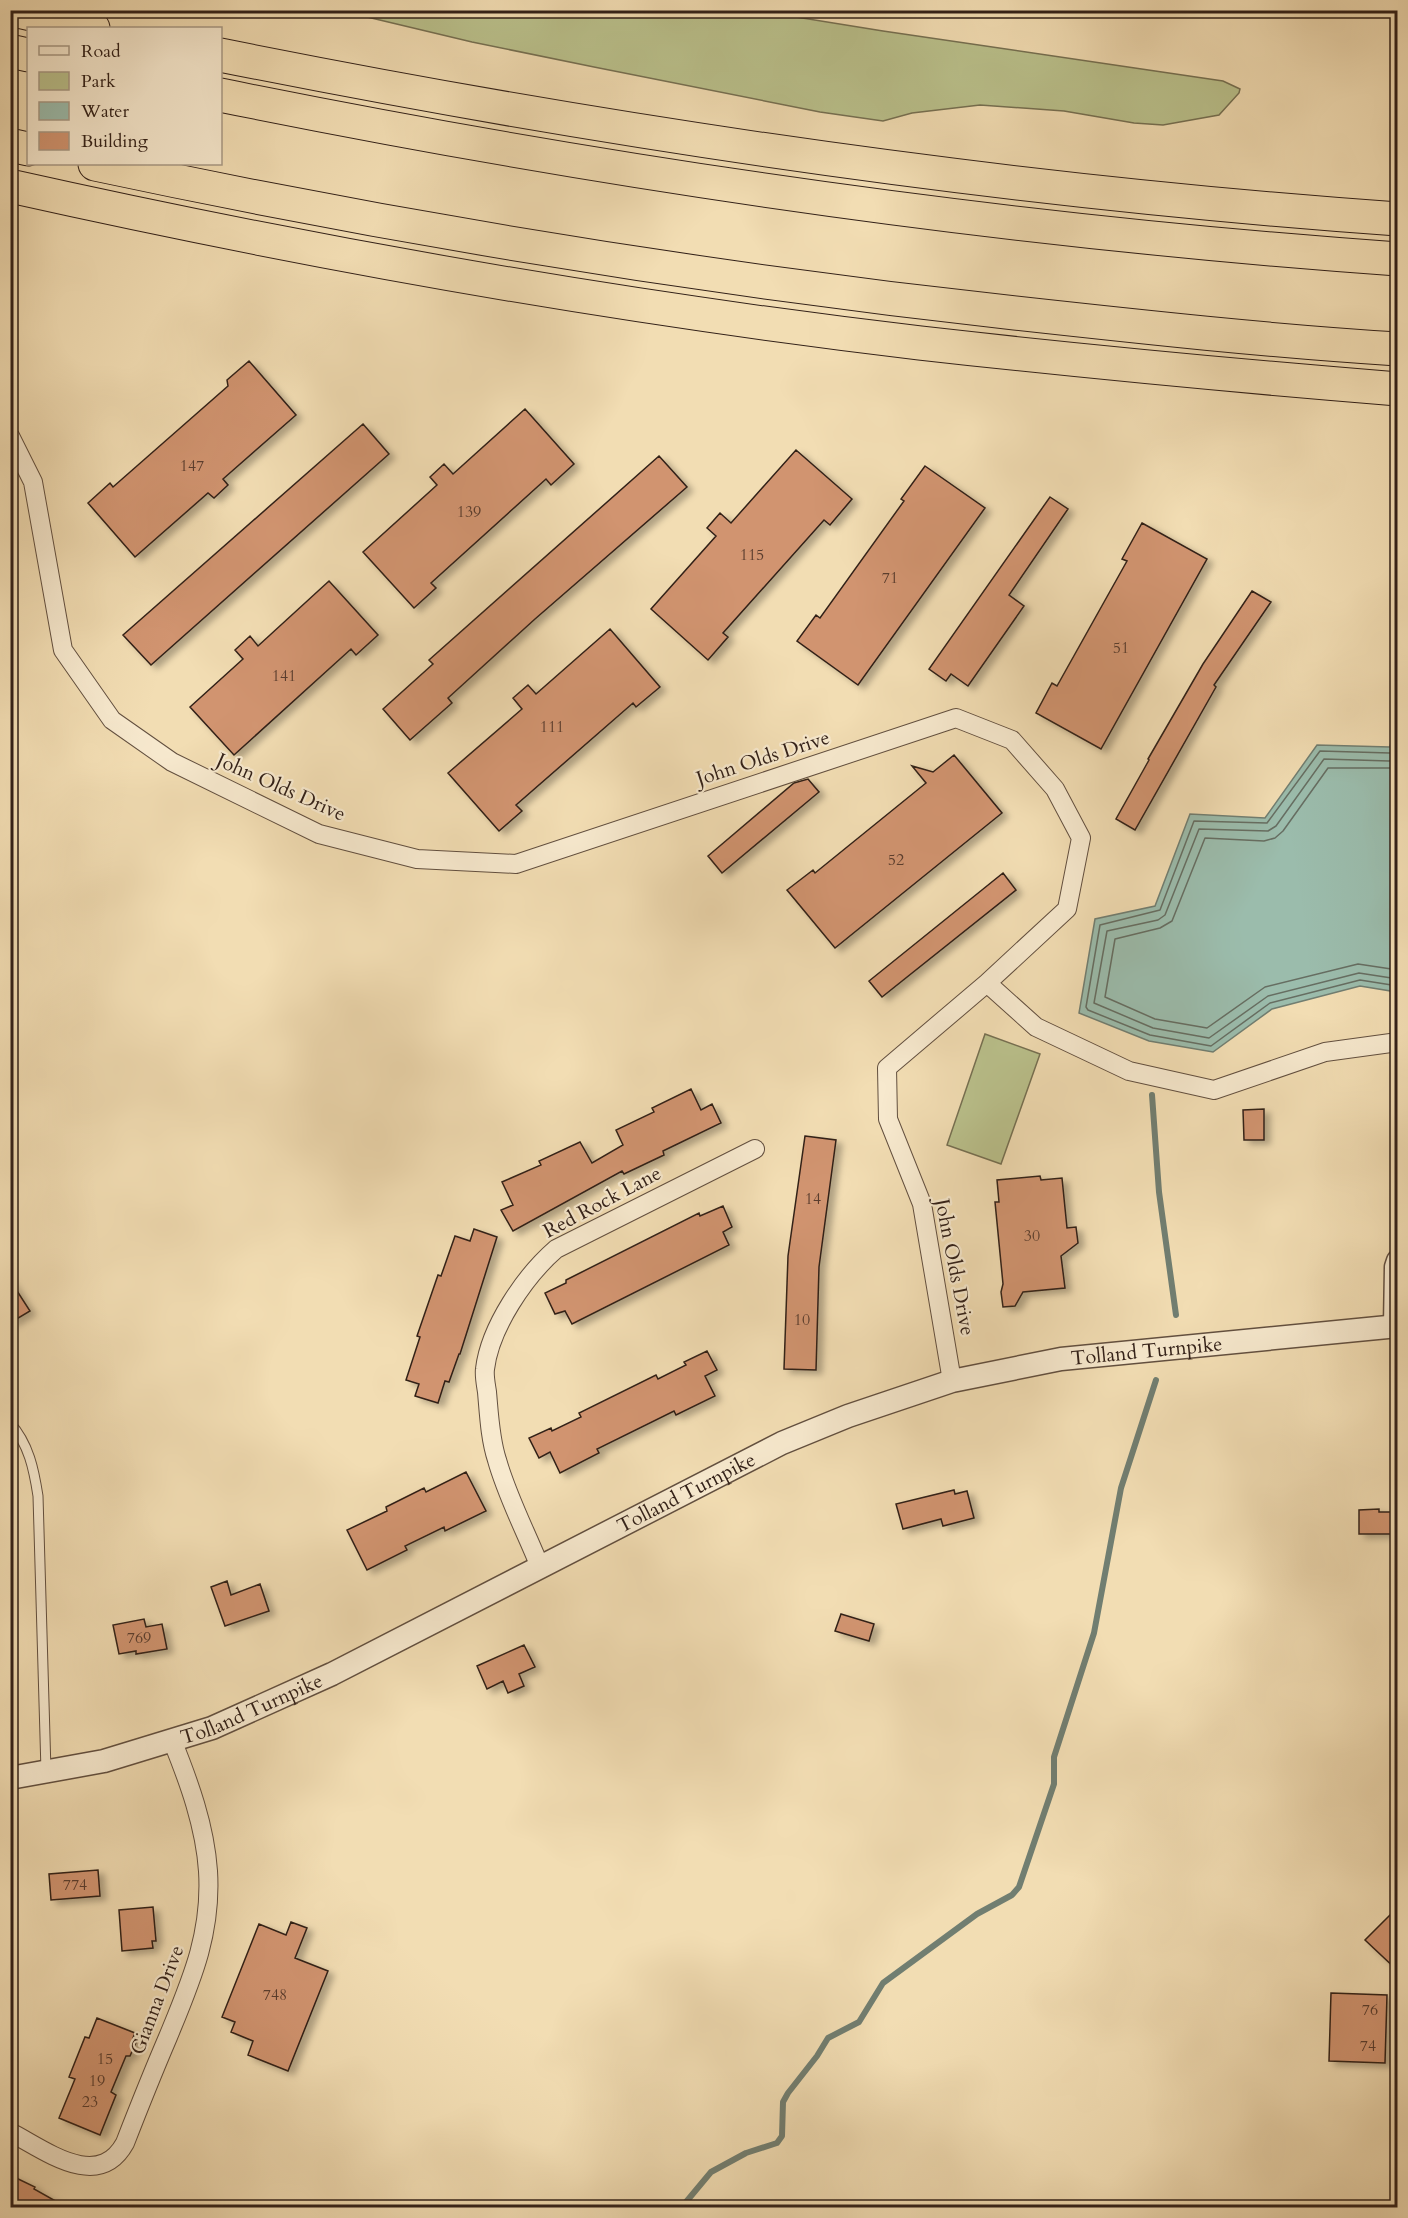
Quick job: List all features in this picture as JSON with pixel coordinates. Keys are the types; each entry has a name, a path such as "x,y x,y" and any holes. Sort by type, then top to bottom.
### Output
{"highway":[{"path":"13,10 89,27"},
{"path":"10,51 27,55"},
{"path":"222,55 475,103 843,160 1051,186 1398,219"},
{"path":"222,95 526,152 840,200 1160,238 1398,259"},
{"path":"10,145 27,149"},
{"path":"100,165 374,219 694,272 835,292 1108,324 1398,349"},
{"path":"10,186 183,223 423,268 790,326 1034,356 1398,389"}],"street":[{"name":"John Olds Drive","path":"10,436 33,482 63,650 112,720 172,762 319,834 417,859 516,864 956,718 1012,740 1055,789 1082,838 1067,909 987,984 887,1068 888,1119 922,1204 952,1381"},
{"path":"987,984 1036,1027 1128,1071 1214,1090 1325,1052 1398,1042"},
{"name":"Red Rock Lane","path":"540,1567 496,1460 484,1370 494,1340 510,1305 528,1276 556,1249 754,1149"},
{"path":"1396,1326 1396,1267 1398,1261"},
{"name":"Tolland Turnpike","path":"10,1779 104,1761 212,1728 332,1674 783,1443 848,1416 952,1381 1061,1359 1396,1326"},
{"name":"Gianna Drive","path":"10,2132 79,2166 93,2167 106,2163 119,2154 125,2143 192,1977 202,1947 207,1912 208,1873 204,1838 172,1740"}],"lane":[{"path":"10,1423 21,1437 28,1454 38,1496 46,1772"}],"green space":[{"path":"342,11 759,11 1223,81 1240,89 1219,115 1163,125 1134,123 1064,111 980,105 912,113 883,121 820,112 594,67 472,42"},
{"path":"985,1034 1040,1054 1001,1164 947,1145"}],"water":[{"path":"1397,716 1397,992 1360,986 1272,1009 1213,1052 1149,1041 1079,1013 1095,919 1155,906 1190,814 1265,818 1317,745 1390,747"}],"building":[{"path":"249,361 296,415 223,479 228,485 214,498 208,493 135,557 88,503 110,483 113,487 228,386 227,380"},
{"path":"525,409 574,464 551,485 546,479 431,583 436,588 414,608 363,552 437,485 430,477 444,464 453,474"},
{"path":"363,424 389,454 151,665 123,635"},
{"path":"796,450 852,499 830,525 824,520 723,633 728,637 708,660 651,609 716,536 707,528 720,513 731,523"},
{"path":"659,456 687,487 448,698 452,703 410,740 383,709 433,664 429,660"},
{"path":"925,466 985,508 858,685 797,641 816,615 820,618 904,501 901,499"},
{"path":"1050,497 1068,509 1009,595 1024,606 968,686 951,674 946,681 929,669"},
{"path":"1142,523 1207,559 1101,749 1036,713 1052,683 1057,686 1127,561 1122,559"},
{"path":"329,581 378,635 356,655 351,649 234,755 190,707 243,659 235,650 250,636 258,646"},
{"path":"1252,591 1271,602 1214,685 1216,687 1135,830 1116,819 1203,664"},
{"path":"610,629 660,687 636,707 633,703 516,805 522,811 499,831 448,773 522,709 513,698 528,685 536,694"},
{"path":"954,755 1002,813 835,948 787,890 813,870 815,873 926,783 912,766 933,772"},
{"path":"808,779 819,792 722,873 708,856 794,783"},
{"path":"1003,873 1016,890 882,997 869,981"},
{"path":"691,1089 701,1110 712,1104 721,1123 663,1151 664,1155 624,1174 622,1171 513,1231 501,1210 513,1205 502,1182 541,1165 539,1161 580,1142 592,1163 623,1145 616,1130 654,1112 652,1108"},
{"path":"1264,1109 1264,1140 1244,1140 1243,1110"},
{"path":"805,1136 836,1140 819,1267 816,1370 784,1369 788,1256"},
{"path":"1040,1176 1041,1180 1062,1178 1067,1228 1076,1227 1078,1243 1061,1256 1065,1288 1023,1292 1015,1306 1003,1307 995,1202 999,1202 997,1180"},
{"path":"723,1206 732,1227 723,1232 729,1245 572,1324 565,1311 555,1314 545,1293 566,1283 566,1280 699,1213 700,1216"},
{"path":"474,1229 497,1237 460,1354 449,1382 445,1381 438,1403 415,1396 419,1384 406,1380 420,1337 417,1336 438,1275 441,1276 455,1236 470,1241"},
{"path":"10,1280 30,1311 10,1323"},
{"path":"707,1351 717,1370 705,1376 715,1396 676,1415 674,1411 597,1449 599,1453 560,1473 550,1452 539,1458 529,1438 551,1428 552,1431 581,1417 579,1413 656,1375 658,1379 686,1365 684,1362"},
{"path":"466,1472 486,1511 445,1531 444,1527 405,1546 407,1550 367,1570 347,1530 387,1511 386,1507 424,1488 426,1492"},
{"path":"954,1490 955,1494 967,1491 974,1518 943,1526 941,1519 903,1529 896,1504"},
{"path":"1379,1509 1379,1512 1398,1512 1398,1534 1359,1534 1359,1510"},
{"path":"227,1581 231,1595 260,1584 269,1611 225,1626 211,1587"},
{"path":"841,1614 874,1624 869,1641 835,1631"},
{"path":"144,1619 146,1627 162,1624 167,1649 119,1654 113,1625"},
{"path":"524,1645 535,1667 519,1674 524,1686 508,1693 503,1681 487,1689 477,1666"},
{"path":"98,1870 100,1896 51,1900 49,1874"},
{"path":"153,1907 156,1941 152,1941 153,1948 122,1951 119,1910"},
{"path":"1398,1907 1398,1971 1365,1940"},
{"path":"291,1922 307,1928 295,1958 328,1971 288,2071 248,2055 253,2041 231,2032 235,2022 222,2017 259,1924 286,1935"},
{"path":"1331,1993 1387,1995 1385,2063 1329,2061"},
{"path":"97,2018 135,2033 133,2038 137,2040 130,2056 126,2056 111,2092 116,2095 100,2135 59,2118 75,2079 69,2077 85,2037 89,2038"},
{"path":"10,2175 35,2187 34,2189 68,2208 10,2208"}],"waterway":[{"path":"1152,1095 1159,1192 1176,1315"},
{"path":"681,2208 711,2172 746,2153 777,2143 782,2136 783,2102 788,2093 828,2038 859,2022 883,1983 977,1914 1012,1895 1019,1887 1054,1784 1054,1757 1094,1633 1121,1488 1156,1380"}]}
